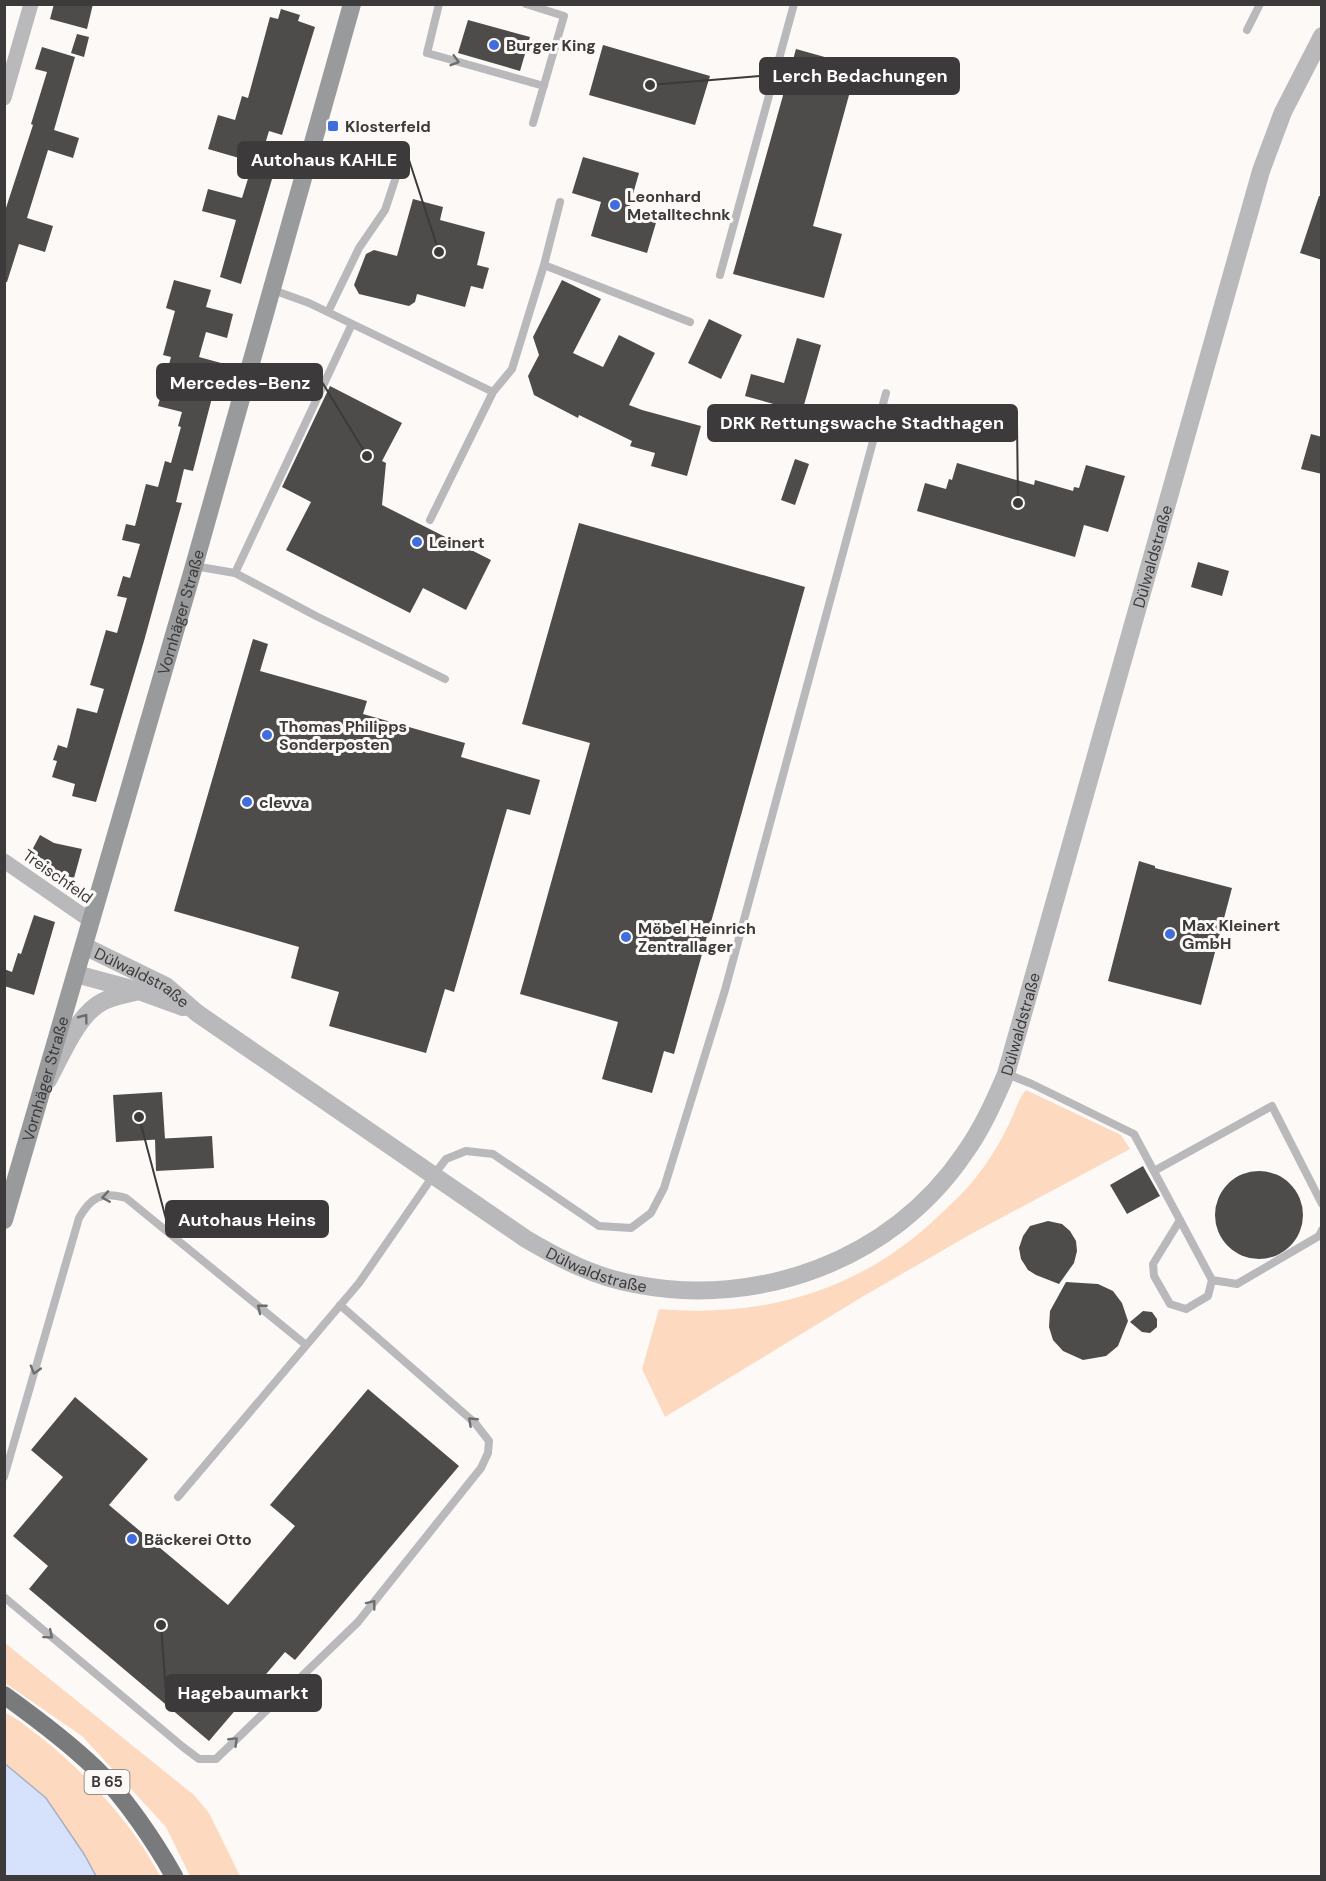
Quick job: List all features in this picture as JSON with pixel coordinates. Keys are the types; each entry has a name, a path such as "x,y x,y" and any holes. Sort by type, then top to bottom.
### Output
{"highway":[{"name":"B 65","path":"4,1695 96,1769 135,1816 162,1854 174,1876"}],"main road":[{"name":"Vornhäger Straße","path":"4,1220 45,1087 273,290 352,4"}],"street":[{"path":"4,98 31,4"},
{"name":"Dülwaldstraße","path":"84,946 166,986 197,1013 526,1239 564,1261 598,1275 632,1284 671,1290 717,1292 766,1285 825,1267 860,1250 900,1223 934,1192 963,1155 988,1116 1006,1074 1261,171 1283,112 1322,36"},
{"name":"Treischfeld","path":"4,861 91,921"},
{"name":"Dülwaldstraße","path":"76,974 139,992 197,1013"},
{"path":"45,1087 81,1022 92,1009 111,998 139,992"}],"lane":[{"path":"439,4 427,53 544,86"},
{"path":"526,4 564,16 533,123"},
{"path":"720,275 794,4"},
{"path":"1247,30 1260,4"},
{"path":"328,312 359,248 385,210 401,162"},
{"path":"430,520 493,392 512,369 544,265 560,202"},
{"path":"544,265 690,322"},
{"path":"273,290 328,312 493,392"},
{"path":"235,573 352,324"},
{"path":"178,1497 359,1283 446,1159 466,1151 493,1154 598,1226 631,1228 651,1214 664,1188 725,990 886,393"},
{"path":"194,566 235,573 316,616 445,679"},
{"path":"1006,1074 1032,1084 1134,1134 1154,1171 1212,1280 1208,1296 1186,1309 1170,1304 1154,1276 1153,1264 1180,1220"},
{"path":"1154,1171 1272,1106 1322,1204"},
{"path":"4,1477 79,1218 86,1206 96,1198 112,1194 126,1198 306,1346"},
{"path":"1212,1280 1237,1284 1319,1236 1322,1230"},
{"path":"4,1597 183,1747 199,1759 216,1759 358,1622 481,1468 488,1453 489,1441 475,1423 340,1305"}],"shaded area":[{"path":"1026,1090 1121,1135 1130,1149 971,1234 862,1297 665,1417 642,1369 659,1309 697,1311 770,1304 839,1283 872,1266 903,1246 967,1188 996,1148"},
{"path":"5,1643 194,1795 209,1813 240,1876 190,1876 166,1827 82,1736 5,1683"},
{"path":"4,1712 39,1736 91,1783 122,1818 160,1876 96,1876 46,1798 5,1763"}],"water":[{"path":"4,1763 46,1798 96,1876 5,1876"}],"building":[{"path":"54,4 93,4 87,29 50,19"},
{"path":"281,9 300,15 298,21 315,27 282,135 269,131 259,164 275,169 241,284 220,277 236,220 202,211 208,189 242,198 251,169 237,165 239,158 208,149 218,115 235,120 242,96 248,98 270,17 278,19"},
{"name":"Burger King","path":"468,20 530,37 520,71 458,53"},
{"path":"77,34 89,37 84,57 71,53"},
{"path":"603,45 710,76 695,125 589,95"},
{"path":"42,47 75,57 54,130 79,138 73,158 48,150 27,218 53,226 45,252 19,244 7,282 4,282 4,214 33,125 31,124 47,72 35,69"},
{"path":"796,49 857,66 813,226 842,234 824,298 733,274"},
{"name":"Leonhard Metalltechnk","path":"583,157 639,173 629,208 658,216 647,253 591,236 601,202 572,193"},
{"path":"1319,196 1322,196 1322,260 1300,253"},
{"path":"413,199 443,207 440,220 485,232 477,265 489,268 483,289 471,286 465,307 417,294 415,302 409,306 359,294 354,285 366,254 374,250 397,256"},
{"path":"174,280 211,290 206,307 233,314 227,338 206,332 199,357 221,363 193,471 184,469 176,502 182,503 96,802 72,796 75,784 52,777 57,761 53,760 58,745 67,748 77,708 97,713 104,689 90,685 106,630 117,633 127,598 117,596 123,576 130,578 140,544 122,540 126,524 135,526 146,484 158,487 165,461 171,463 181,427 178,426 182,412 158,406 171,357 163,355 175,311 166,308"},
{"path":"562,280 601,299 573,353 603,367 619,335 655,353 629,405 701,426 687,476 651,466 655,453 630,446 632,441 579,415 578,418 534,395 528,376 539,355 533,337"},
{"path":"709,319 742,335 721,379 688,363"},
{"path":"797,338 821,345 802,412 745,396 751,374 784,383"},
{"path":"330,386 402,423 382,461 386,463 382,505 491,560 466,610 423,588 410,613 286,550 311,502 282,487"},
{"path":"1311,434 1322,437 1322,474 1301,469"},
{"path":"795,459 809,464 795,505 781,500"},
{"path":"957,463 1034,485 1035,480 1073,491 1074,487 1079,488 1086,465 1125,476 1108,532 1084,525 1075,557 917,511 925,483 946,489 949,479 952,480"},
{"path":"579,523 805,587 674,1054 664,1051 652,1093 602,1079 618,1022 520,994 590,743 522,724"},
{"path":"1198,562 1229,571 1222,596 1191,587"},
{"path":"253,639 268,644 260,671 367,701 363,714 465,743 461,757 540,780 530,815 507,809 454,992 445,989 426,1053 329,1026 339,992 291,978 299,947 174,911"},
{"path":"40,835 54,843 82,849 74,878 48,871 51,864 30,854"},
{"name":"Max Kleinert GmbH","path":"1139,861 1155,866 1155,868 1232,888 1201,1005 1108,981"},
{"path":"34,915 55,922 34,995 4,986 4,969 12,972 18,953 21,954"},
{"path":"162,1092 165,1139 116,1142 113,1095"},
{"path":"212,1136 214,1168 156,1171 155,1139"},
{"path":"1143,1166 1160,1196 1127,1214 1110,1185"},
{"path":"1259,1171 1284,1178 1296,1190 1303,1215 1296,1240 1284,1252 1259,1259 1234,1252 1222,1240 1215,1215 1222,1190 1234,1178"},
{"path":"1048,1221 1062,1224 1076,1241 1077,1251 1074,1263 1059,1284 1028,1270 1021,1259 1019,1248 1030,1226"},
{"path":"1066,1282 1098,1284 1113,1291 1122,1303 1128,1321 1118,1346 1106,1356 1083,1360 1063,1351 1053,1340 1049,1327 1050,1311"},
{"path":"1143,1311 1152,1312 1157,1319 1157,1327 1150,1333 1142,1332 1130,1322"},
{"path":"368,1389 459,1466 295,1660 285,1652 209,1741 29,1589 48,1566 13,1536 63,1477 31,1450 75,1397 148,1459 109,1505 228,1605 295,1526 270,1505"}],"place":[{"name":"Burger King","path":"494,45"},
{"name":"Lerch Bedachungen","path":"650,85"},
{"name":"Klosterfeld","path":"333,126"},
{"name":"Leonhard Metalltechnk","path":"615,205"},
{"name":"Autohaus KAHLE","path":"439,252"},
{"name":"Mercedes-Benz","path":"367,456"},
{"name":"DRK Rettungswache Stadthagen","path":"1018,503"},
{"name":"Leinert","path":"417,542"},
{"name":"Thomas Philipps Sonderposten","path":"267,735"},
{"name":"clevva","path":"247,802"},
{"name":"Max Kleinert GmbH","path":"1170,934"},
{"name":"Möbel Heinrich Zentrallager","path":"626,937"},
{"name":"Autohaus Heins","path":"139,1117"},
{"name":"Bäckerei Otto","path":"132,1539"},
{"name":"Hagebaumarkt","path":"161,1625"}]}
